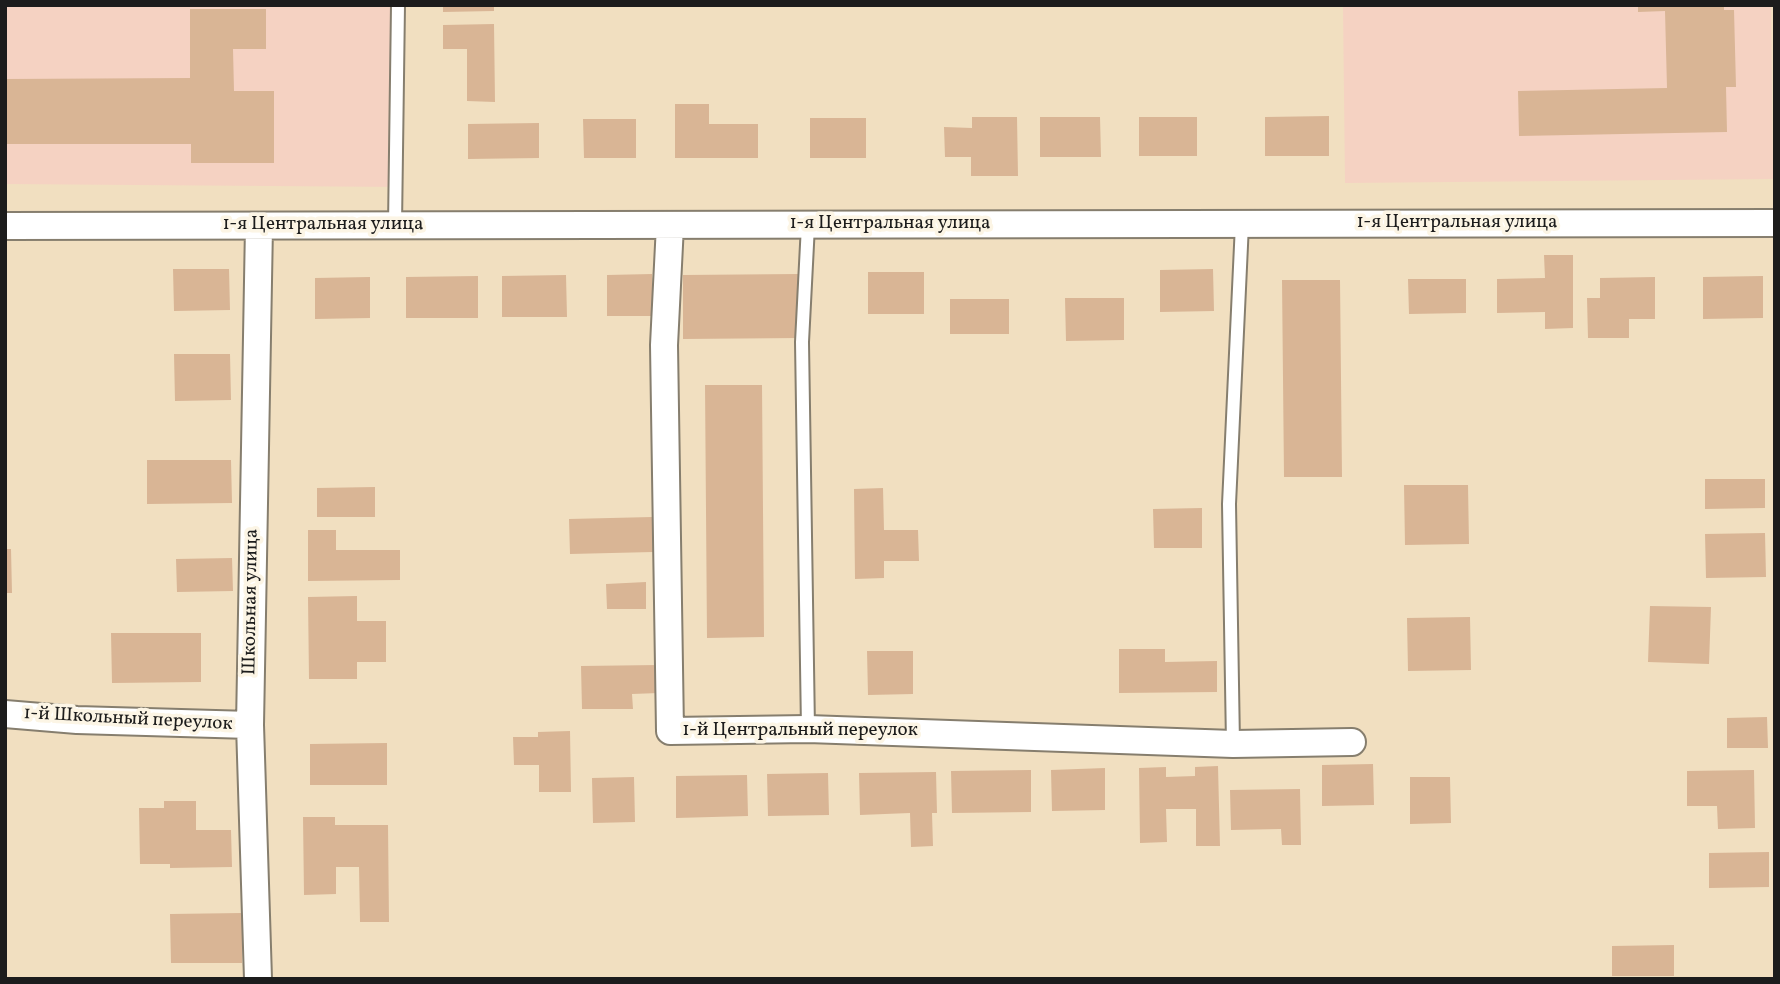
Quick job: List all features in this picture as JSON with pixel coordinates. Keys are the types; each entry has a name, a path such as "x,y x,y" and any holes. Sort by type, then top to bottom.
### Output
{"street":[{"name":"1-я Центральная улица","path":"5,226 1775,223"},
{"name":"1-й Центральный переулок","path":"670,225 664,345 670,731 808,729 1233,744 1352,742"},
{"name":"Школьная улица","path":"258,979 250,725 259,226"},
{"name":"1-й Школьный переулок","path":"5,714 77,720 250,725"}],"lane":[{"path":"395,225 398,5"},
{"path":"1233,744 1229,504 1242,224"},
{"path":"808,225 802,342 808,729"}],"shaded area":[{"path":"5,5 404,5 403,187 5,184"},
{"path":"1343,5 1771,5 1773,179 1345,183"}],"building":[{"path":"443,5 494,5 494,11 443,12"},
{"path":"1638,5 1724,5 1724,10 1734,10 1736,87 1726,87 1727,132 1519,136 1518,91 1667,88 1665,11 1638,12"},
{"path":"190,9 266,9 266,49 233,49 234,91 274,91 274,163 191,163 191,144 5,144 5,79 190,78"},
{"path":"494,24 495,102 467,101 467,49 443,49 443,25"},
{"path":"675,104 709,104 709,124 758,124 758,158 675,158"},
{"path":"1329,116 1329,156 1265,156 1265,117"},
{"path":"972,117 1017,117 1018,176 971,176 971,157 945,157 944,127 972,128"},
{"path":"1040,117 1100,117 1101,157 1040,157"},
{"path":"1139,117 1197,117 1197,156 1139,156"},
{"path":"810,118 866,118 866,158 810,158"},
{"path":"583,119 636,119 636,158 584,158"},
{"path":"539,123 539,158 468,159 468,124"},
{"path":"1544,255 1573,255 1573,328 1545,329 1545,312 1497,313 1497,279 1545,278"},
{"path":"173,269 229,269 230,310 174,311"},
{"path":"1213,269 1214,311 1160,312 1160,270"},
{"path":"868,272 924,272 924,314 868,314"},
{"path":"652,274 653,316 607,316 607,275"},
{"path":"798,274 799,338 683,339 683,275"},
{"path":"566,275 567,317 502,317 502,276"},
{"path":"478,276 478,318 406,318 406,277"},
{"path":"1763,276 1763,318 1703,319 1703,277"},
{"path":"370,277 370,318 315,319 315,278"},
{"path":"1655,277 1655,319 1629,319 1629,338 1588,338 1587,298 1600,298 1600,278"},
{"path":"1408,279 1466,279 1466,313 1409,314"},
{"path":"1282,280 1340,280 1342,477 1284,477"},
{"path":"1065,298 1124,298 1124,340 1066,341"},
{"path":"950,299 1009,299 1009,334 950,334"},
{"path":"174,354 230,354 231,400 175,401"},
{"path":"705,385 762,385 764,637 707,638"},
{"path":"147,460 231,460 232,503 147,504"},
{"path":"1705,479 1765,479 1765,508 1705,509"},
{"path":"1404,485 1468,485 1469,544 1405,545"},
{"path":"375,487 375,517 317,517 317,488"},
{"path":"883,488 884,530 918,530 919,561 884,561 884,578 855,579 854,489"},
{"path":"1202,508 1202,548 1154,548 1153,509"},
{"path":"652,517 653,552 570,554 569,519"},
{"path":"308,530 336,530 336,550 400,550 400,580 308,581"},
{"path":"1765,533 1766,577 1706,578 1705,534"},
{"path":"5,549 11,549 12,593 5,593"},
{"path":"232,558 233,591 177,592 176,559"},
{"path":"646,582 646,609 607,609 606,584"},
{"path":"357,596 357,621 386,621 386,662 357,662 357,679 309,679 308,597"},
{"path":"1650,606 1711,607 1709,664 1648,662"},
{"path":"1470,617 1471,670 1408,671 1407,618"},
{"path":"111,633 201,633 201,682 112,683"},
{"path":"1119,649 1165,649 1165,662 1217,661 1217,692 1119,693"},
{"path":"867,651 913,651 913,694 868,695"},
{"path":"658,665 659,693 632,694 633,709 582,709 581,666"},
{"path":"1767,717 1768,748 1727,748 1727,718"},
{"path":"570,731 571,792 539,792 539,765 514,765 513,737 538,737 538,732"},
{"path":"387,743 387,785 310,785 310,744"},
{"path":"1373,764 1374,805 1322,806 1322,765"},
{"path":"1218,766 1220,846 1196,846 1196,809 1166,809 1167,842 1140,843 1139,768 1166,767 1166,777 1195,776 1195,767"},
{"path":"1105,768 1105,810 1052,811 1051,770"},
{"path":"1031,770 1031,812 952,813 951,771"},
{"path":"1754,770 1755,828 1718,829 1717,806 1687,806 1687,771"},
{"path":"936,772 937,813 932,813 933,846 911,847 910,813 860,815 859,773"},
{"path":"828,773 829,815 768,816 767,774"},
{"path":"747,775 748,816 676,818 676,776"},
{"path":"634,777 635,822 593,823 592,778"},
{"path":"1410,777 1450,777 1451,823 1410,824"},
{"path":"1300,789 1301,845 1282,845 1281,829 1231,830 1230,790"},
{"path":"164,801 196,801 196,830 231,830 232,867 170,868 170,864 140,864 139,808 164,808"},
{"path":"303,817 335,817 335,825 388,825 389,922 360,922 359,867 336,867 336,894 304,895"},
{"path":"1769,852 1769,887 1709,888 1709,853"},
{"path":"242,913 242,963 171,963 170,914"},
{"path":"1674,945 1674,976 1612,976 1612,946"}]}
